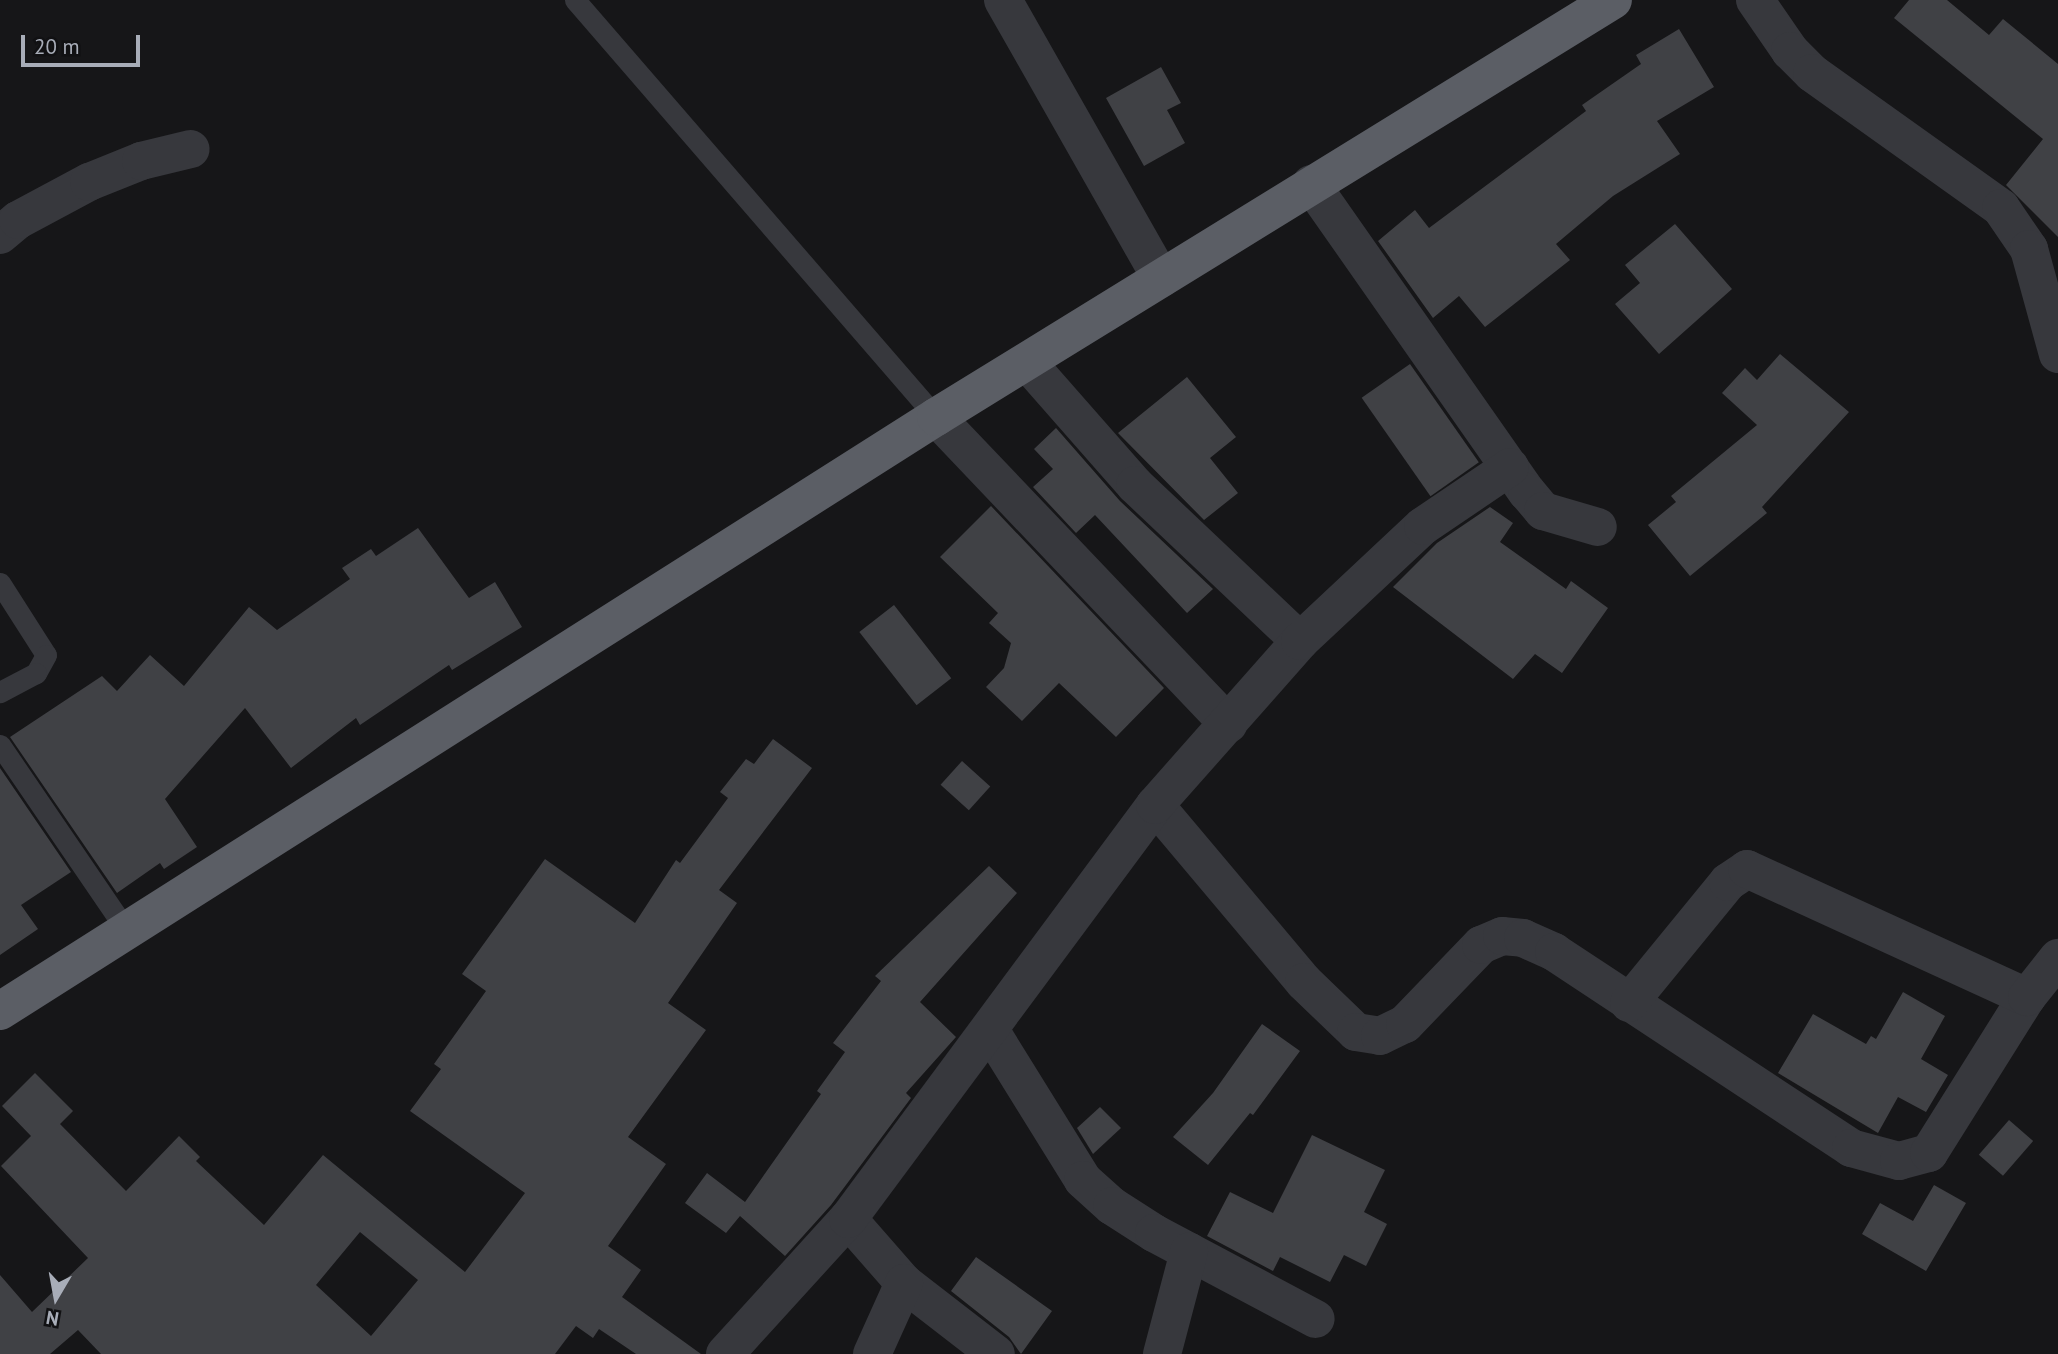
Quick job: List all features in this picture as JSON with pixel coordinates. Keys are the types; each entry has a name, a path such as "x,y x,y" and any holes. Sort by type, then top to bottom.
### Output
{"highway":[{"path":"0,1011 936,417 1613,0"}],"street":[{"path":"1003,0 1161,278"},
{"path":"1755,0 1790,51 1812,73 2001,208 2029,249 2058,354"},
{"path":"0,235 18,220 89,182 141,161 191,149"},
{"path":"1311,184 1543,511 1598,527"},
{"path":"1027,362 1135,485 1300,641"},
{"path":"936,417 1228,724"},
{"path":"725,1354 848,1219 1155,805 1300,641 1423,526 1510,467"},
{"path":"1155,805 1304,982 1356,1032 1380,1036 1405,1024 1481,945 1502,936 1523,938 1553,952 1851,1148 1899,1161 1929,1153 2027,997 2058,958"},
{"path":"1629,1003 1728,882 1747,869 2027,997"},
{"path":"990,1030 1083,1180 1112,1206 1189,1252 1316,1319"},
{"path":"848,1219 904,1283 996,1354"},
{"path":"1162,1354 1189,1252"},
{"path":"872,1354 904,1283"}],"lane":[{"path":"575,0 936,417"},
{"path":"0,583 46,655 36,673 0,692"},
{"path":"0,745 127,931"}],"building":[{"path":"1909,0 1947,0 1989,35 2003,19 2058,64 2058,237 2006,185 2043,139 1894,18"},
{"path":"1679,29 1714,87 1657,121 1680,154 1613,196 1556,244 1570,260 1485,327 1459,296 1433,318 1378,241 1415,210 1429,228 1586,111 1582,105 1641,64 1636,55"},
{"path":"1161,67 1181,103 1167,110 1185,143 1144,166 1106,98"},
{"path":"1675,224 1732,289 1659,354 1615,304 1640,283 1625,265"},
{"path":"1780,354 1849,412 1762,507 1767,513 1690,576 1648,525 1676,502 1671,496 1757,425 1722,393 1745,368 1757,380"},
{"path":"1410,364 1479,462 1430,496 1362,398"},
{"path":"1187,377 1236,437 1210,458 1238,493 1204,520 1118,433"},
{"path":"1056,428 1120,501 1213,589 1187,613 1095,515 1076,533 1033,487 1053,469 1034,449"},
{"path":"991,506 1164,688 1116,737 1059,683 1022,721 986,687 1004,668 1011,643 989,623 998,613 940,557"},
{"path":"1490,507 1513,523 1500,542 1566,589 1571,581 1608,608 1562,673 1535,654 1513,679 1393,587 1437,543"},
{"path":"418,528 469,598 495,582 522,627 452,670 449,665 360,725 356,718 291,768 245,708 165,799 197,847 164,869 160,863 117,893 10,737 102,676 117,691 150,655 184,686 249,607 277,630 350,579 342,568 371,549 376,556"},
{"path":"894,605 951,678 917,705 859,632"},
{"path":"773,739 812,768 719,890 737,903 668,1003 706,1030 628,1137 666,1164 608,1246 641,1270 622,1297 701,1354 636,1354 599,1329 593,1338 576,1326 555,1354 101,1354 78,1330 50,1354 0,1354 0,1275 32,1312 88,1258 1,1166 31,1136 2,1106 35,1073 73,1111 60,1124 126,1191 179,1136 200,1157 196,1161 264,1225 323,1155 465,1272 525,1193 410,1111 441,1069 434,1064 486,991 462,974 545,859 635,923 676,860 680,863 728,798 720,792 746,759 754,764","holes":["360,1232 418,1280 371,1336 316,1285"]},
{"path":"962,761 990,786 969,810 941,785"},
{"path":"0,768 71,872 21,905 38,929 0,955"},
{"path":"989,866 1017,893 920,1002 956,1037 906,1093 911,1098 831,1205 785,1256 740,1216 726,1233 685,1203 707,1173 745,1202 821,1094 817,1091 845,1052 833,1043 881,981 875,976"},
{"path":"1903,992 1945,1016 1921,1059 1948,1075 1926,1112 1898,1097 1878,1133 1778,1073 1813,1014 1866,1044 1871,1036 1876,1039"},
{"path":"1262,1024 1300,1051 1253,1115 1250,1113 1208,1165 1173,1137 1213,1093"},
{"path":"1100,1107 1121,1128 1093,1154 1077,1128"},
{"path":"2009,1120 2033,1141 2003,1176 1979,1155"},
{"path":"1312,1135 1385,1170 1364,1212 1387,1224 1366,1266 1344,1255 1330,1282 1280,1257 1273,1271 1207,1236 1230,1192 1273,1213"},
{"path":"1934,1185 1966,1203 1926,1271 1862,1234 1880,1203 1913,1221"},
{"path":"976,1257 1052,1311 1021,1354 1009,1337 951,1291"}]}
